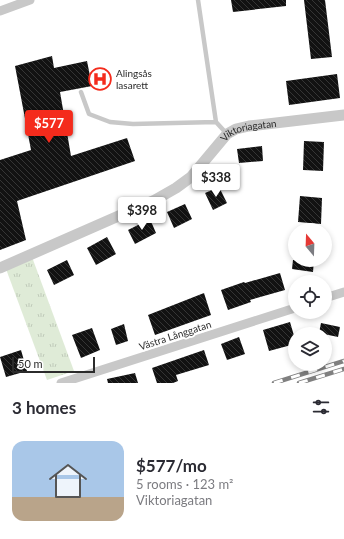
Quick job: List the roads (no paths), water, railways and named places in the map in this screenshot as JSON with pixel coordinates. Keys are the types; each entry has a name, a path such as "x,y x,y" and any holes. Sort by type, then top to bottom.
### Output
{"street":[{"path":"0,11 30,0"},
{"name":"Viktoriagatan","path":"0,268 155,200 176,188 191,177 227,134 236,128 344,115"},
{"path":"332,296 344,292"},
{"name":"Västra Långgatan","path":"61,383 288,310"}],"lane":[{"path":"198,0 216,122 227,134"},
{"path":"82,92 89,114 110,122 133,124 216,122"}],"railway":[{"path":"274,383 344,361"},
{"path":"299,383 344,369"}],"place":[{"name":"Alingsås lasarett","path":"100,79"}]}
